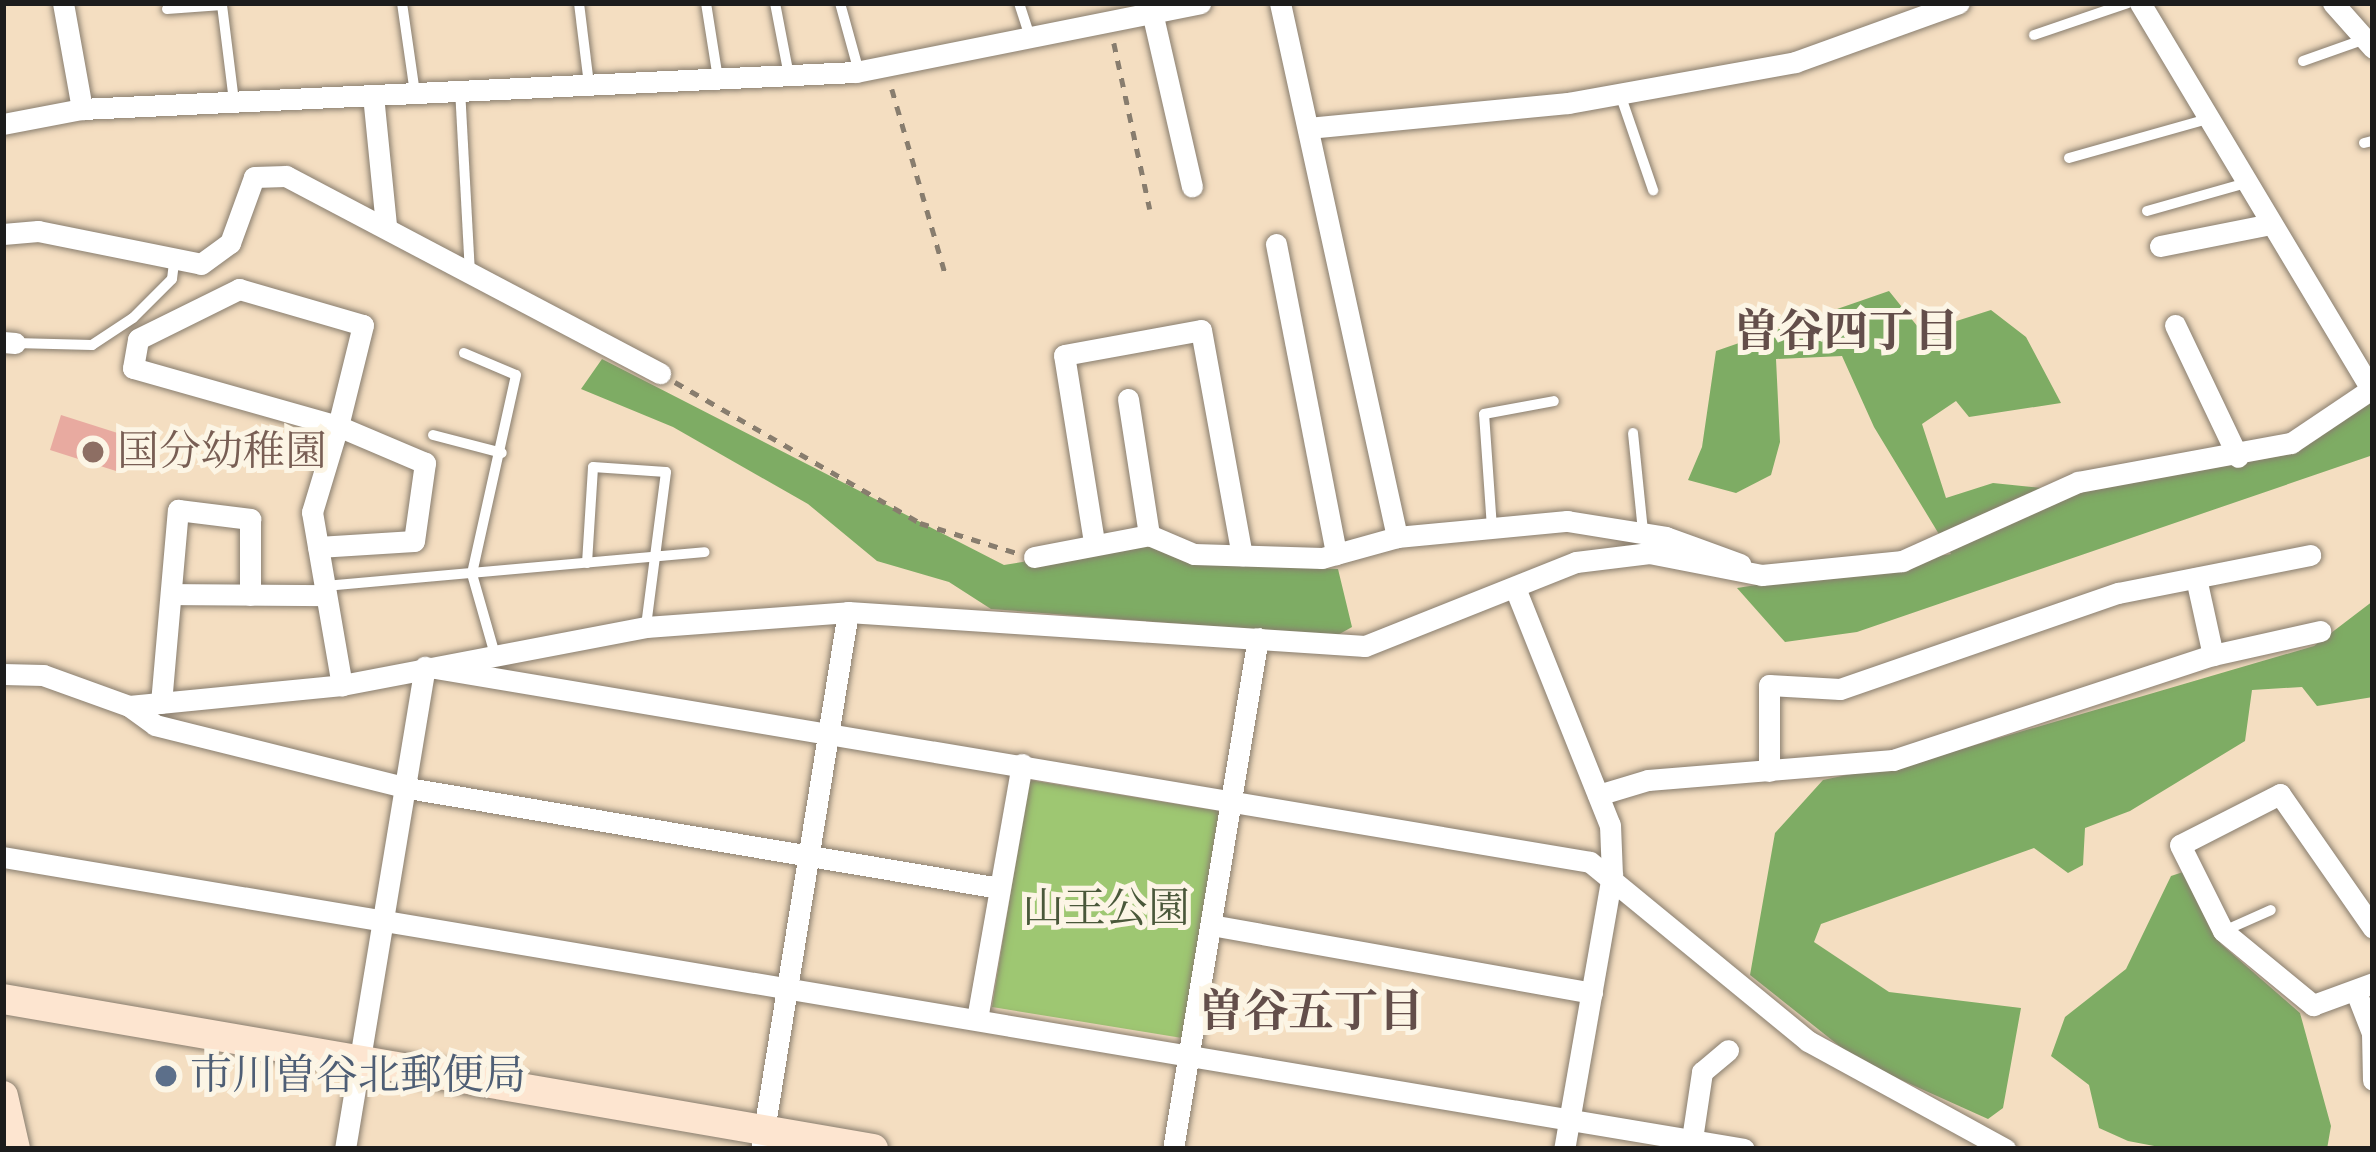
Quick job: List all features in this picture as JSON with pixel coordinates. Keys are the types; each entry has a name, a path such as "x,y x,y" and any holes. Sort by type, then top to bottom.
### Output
{"street":[{"path":"63,3 82,109"},
{"path":"3,124 82,109 859,72 1200,3"},
{"path":"1280,3 1397,537"},
{"path":"1308,128 1620,94 1795,62 1959,3"},
{"path":"129,706 342,685 494,651 646,628 848,612 1365,646 1576,562 1649,553 1762,575 1902,561 2078,482 2238,458 2333,422 2372,388 2140,3"},
{"path":"2333,3 2369,44"},
{"path":"1152,12 1192,186"},
{"path":"373,95 386,226"},
{"path":"3,234 38,231 174,263 218,257 254,177 286,176 660,373"},
{"path":"2160,245 2271,224"},
{"path":"1276,244 1336,554"},
{"path":"318,547 414,541 425,463 338,426 133,368 138,339 239,289 363,325 338,426 312,512 318,547 326,591 342,685"},
{"path":"2174,325 2238,458"},
{"path":"1094,542 1064,355 1201,330 1242,555"},
{"path":"1128,399 1149,535"},
{"path":"161,703 178,510 250,519 250,595"},
{"path":"1034,556 1149,535 1194,554 1336,554 1397,537 1567,521 1643,532 1713,551 1762,575"},
{"path":"1769,771 1769,685 1840,689 2117,593 2310,555"},
{"path":"2196,578 2212,655"},
{"path":"1515,588 1610,825 1612,875 1564,1149"},
{"path":"171,594 326,591"},
{"path":"762,1140 848,612"},
{"path":"1598,795 1648,780 1893,760 2212,655 2320,631"},
{"path":"1173,1149 1258,638"},
{"path":"425,667 1233,798 1590,862 1612,875 1646,916 1808,1041 2005,1149"},
{"path":"345,1149 425,667"},
{"path":"3,674 43,675 129,706 155,725 408,788 999,889"},
{"path":"977,1019 1022,764"},
{"path":"2373,928 2280,794 2180,844 2223,932 2313,1005 2365,987 2373,1080"},
{"path":"3,857 1744,1149"},
{"path":"1211,925 1592,992"},
{"path":"3,999 360,1061 762,1140 873,1149"},
{"path":"1692,1139 1702,1072 1728,1050"},
{"path":"3,1096 15,1149"}],"lane":[{"path":"402,3 415,93"},
{"path":"579,3 590,85"},
{"path":"706,3 718,79"},
{"path":"775,3 789,76"},
{"path":"840,3 859,72"},
{"path":"1019,3 1029,34"},
{"path":"2034,35 2128,3"},
{"path":"167,8 222,5 234,102"},
{"path":"2303,61 2369,44"},
{"path":"460,88 470,271"},
{"path":"1620,94 1653,190"},
{"path":"2068,158 2208,119"},
{"path":"2147,211 2246,183"},
{"path":"9,342 92,345 134,318 172,279 174,263"},
{"path":"464,353 516,375 472,574 494,651"},
{"path":"1492,528 1484,414 1554,401"},
{"path":"1633,433 1643,532"},
{"path":"433,434 502,453"},
{"path":"587,563 592,467 666,472 646,628"},
{"path":"326,591 704,552"},
{"path":"2223,932 2271,910"}],"path":[{"path":"1109,20 1150,209"},
{"path":"885,66 945,273"},
{"path":"660,373 920,524 1034,556"}],"green space":[{"path":"1889,291 1922,332 1991,310 2026,337 2061,403 1969,417 1956,401 1922,424 1946,498 1993,483 2080,492 2291,454 2373,400 2373,455 1857,632 1785,642 1737,588 1951,554 1874,427 1842,356 1776,359 1780,442 1771,475 1736,493 1688,480 1702,447 1716,351"},
{"path":"602,359 1004,565 1146,542 1202,564 1338,569 1352,627 1336,636 991,609 949,582 877,561 808,504 673,427 581,389"},
{"path":"2373,601 2373,697 2317,706 2302,687 2252,690 2245,741 2130,811 2085,828 2083,865 2068,873 2034,848 1821,924 1814,942 1889,992 2021,1008 2003,1108 1988,1119 1857,1060 1750,975 1775,833 1823,780 1941,755 2314,646"},
{"name":"山王公園","path":"1029,780 1219,811 1182,1038 992,1007"},
{"path":"2183,872 2221,944 2300,1013 2331,1126 2327,1149 2170,1149 2128,1141 2099,1128 2089,1085 2051,1056 2065,1017 2126,969 2171,876"}],"building":[{"path":"61,415 127,436 116,471 50,450"}],"place":[{"name":"国分幼稚園","path":"93,452"},
{"name":"市川曽谷北郵便局","path":"166,1076"}],"district":[{"name":"曽谷四丁目","path":"1846,332"},
{"name":"曽谷五丁目","path":"1311,1012"}]}
